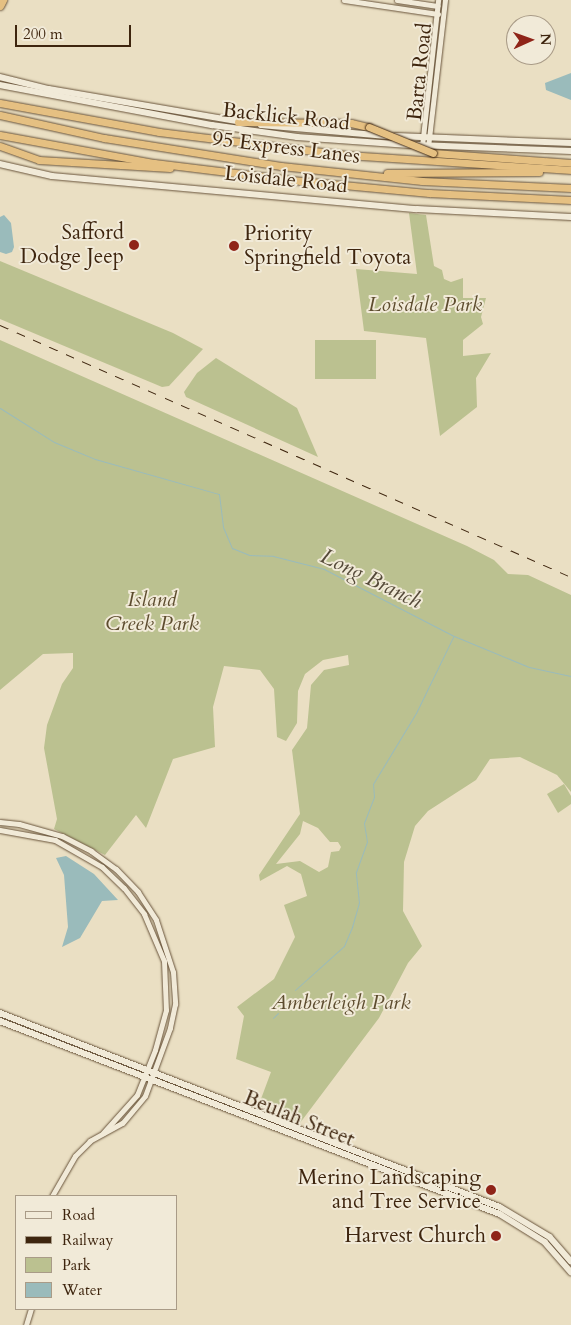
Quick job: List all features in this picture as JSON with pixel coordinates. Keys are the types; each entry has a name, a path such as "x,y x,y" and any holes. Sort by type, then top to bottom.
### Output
{"highway":[{"path":"0,6 3,0"},
{"path":"0,104 133,128 284,148 417,162 571,170"},
{"name":"95 Express Lanes","path":"0,115 160,148 315,170 422,181 571,188"},
{"path":"238,122 351,124 369,127 433,153 571,163"},
{"path":"0,135 191,168 429,193 571,200"},
{"path":"2,148 26,158 88,165 191,168"},
{"path":"315,170 513,174 559,170"}],"main road":[{"name":"Backlick Road","path":"0,77 238,122 426,138 571,143"},
{"name":"Backlick Road","path":"0,85 221,126 307,138 425,146 571,151"},
{"name":"Loisdale Road","path":"0,164 52,176 420,209 571,216"},
{"name":"Beulah Street","path":"0,1013 148,1070 153,1076 513,1220 545,1242 571,1272"},
{"name":"Beulah Street","path":"0,1021 145,1077 153,1076 500,1207 550,1237 571,1261"}],"street":[{"path":"344,0 442,15"},
{"path":"397,0 437,3 443,7"},
{"name":"Barta Road","path":"425,146 445,0"},
{"name":"Barta Road","path":"426,138 437,3"},
{"path":"0,822 51,832 91,851 124,877 150,910 168,948 175,993 170,1028 153,1076 136,1110 116,1128 103,1133"},
{"path":"0,830 41,836 85,855 118,881 144,914 164,961 167,988 164,1020 145,1077 130,1106 69,1163 53,1195"},
{"path":"26,1325 31,1310"}],"green space":[{"name":"Loisdale Park","path":"409,213 426,215 434,266 442,270 444,279 451,282 463,278 463,298 486,298 481,317 483,324 463,340 463,356 491,353 476,378 477,407 440,436 426,338 364,331 356,269 417,274"},
{"path":"0,261 173,333 203,349 169,386 162,387 0,319"},
{"path":"0,340 467,546 494,560 508,574 528,575 571,595 571,792 557,775 520,757 490,759 476,780 428,811 415,826 404,862 403,911 422,946 408,963 379,1018 300,1123 258,1107 271,1072 236,1059 244,1016 237,1007 274,979 295,937 284,905 307,896 301,874 287,866 260,881 259,875 300,814 292,750 307,728 311,685 324,670 349,665 348,655 323,660 305,674 298,691 297,723 286,741 277,737 274,689 260,670 224,666 213,707 215,747 173,759 146,828 136,815 105,855 54,829 57,819 44,748 47,725 62,684 73,668 73,653 43,654 0,690","holes":["303,821 318,828 330,842 338,842 341,847 339,851 331,852 328,867 319,872 300,861 276,864 300,834"]},
{"path":"315,340 376,340 376,379 315,379"},
{"path":"216,358 297,408 318,457 186,397 184,392 197,373"},
{"path":"564,784 571,796 571,804 558,813 547,794"}],"water":[{"path":"571,73 571,100 546,90 545,83"},
{"path":"4,215 11,223 14,247 12,252 6,254 0,252 0,217"},
{"path":"66,856 94,874 118,900 102,901 80,938 62,947 68,927 64,875 56,858"}],"waterway":[{"name":"Long Branch","path":"0,408 54,442 95,459 219,494 223,527 232,548 249,555 273,556 324,569 454,636 529,667 571,676"},
{"path":"295,990 344,946 359,903 356,872 367,842 364,823 374,797 373,784 416,713 453,637"},
{"path":"273,1018 278,1013"}],"railway":[{"path":"0,325 571,577"}],"place":[{"name":"Safford Dodge Jeep","path":"134,245"},
{"name":"Priority Springfield Toyota","path":"234,246"},
{"name":"Merino Landscaping and Tree Service","path":"491,1190"},
{"name":"Harvest Church","path":"496,1236"}],"park label":[{"name":"Island Creek Park","path":"152,612"},
{"name":"Amberleigh Park","path":"341,1003"}]}
